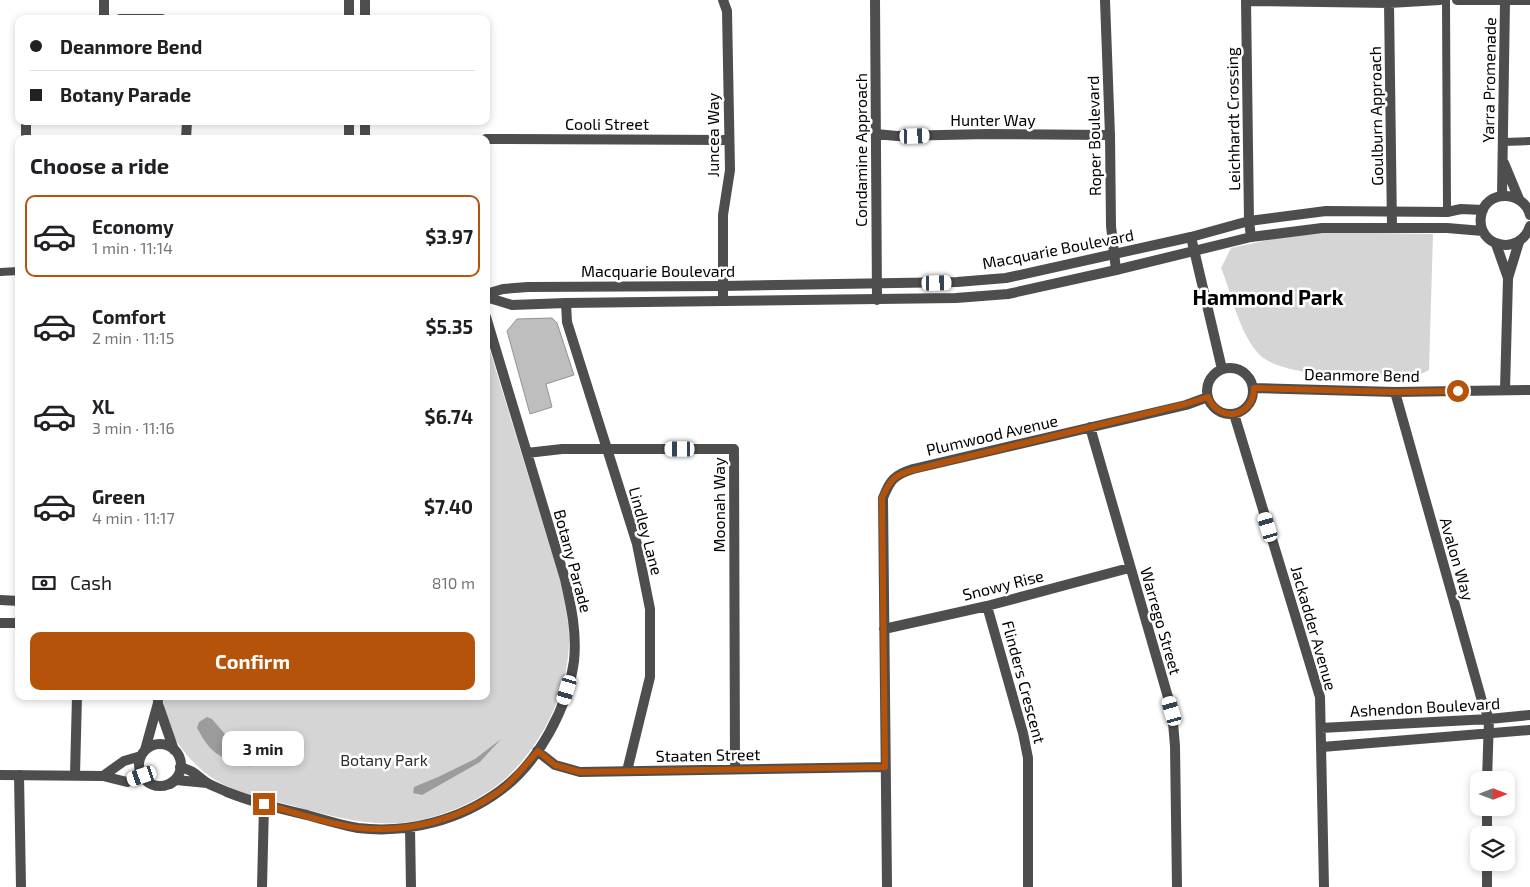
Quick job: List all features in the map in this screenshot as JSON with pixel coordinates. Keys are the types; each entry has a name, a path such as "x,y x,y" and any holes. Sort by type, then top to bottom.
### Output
{"street":[{"path":"104,0 104,15"},
{"path":"349,0 349,15"},
{"path":"365,0 365,15"},
{"name":"Juncea Way","path":"722,0 727,11 730,170 723,215 723,301"},
{"name":"Condamine Approach","path":"875,0 877,300"},
{"name":"Roper Boulevard","path":"1105,0 1110,135 1110,226 1116,270"},
{"path":"1246,0 1389,3 1440,0"},
{"name":"Leichhardt Crossing","path":"1246,0 1249,220 1251,237"},
{"path":"1457,0 1530,0"},
{"name":"Yarra Promenade","path":"1502,196 1506,1"},
{"name":"Goulburn Approach","path":"1389,3 1392,228"},
{"name":"Hunter Way","path":"876,134 897,136 988,134 1110,135"},
{"name":"Cooli Street","path":"490,139 728,140"},
{"name":"Yarra Promenade","path":"1503,159 1520,199 1530,212"},
{"path":"1519,242 1508,246 1496,244 1486,237 1481,224 1483,210 1491,200 1502,196 1520,199"},
{"name":"Macquarie Boulevard","path":"490,294 503,288 528,287 956,282 1006,278 1113,253 1190,238 1249,220 1326,211 1447,212 1461,209 1483,210"},
{"name":"Macquarie Boulevard","path":"490,298 512,306 566,303 956,298 1008,294 1251,237 1322,228 1446,228 1483,231"},
{"path":"1506,390 1508,278 1519,242 1529,229"},
{"path":"1190,238 1222,369"},
{"path":"1496,244 1508,278"},
{"name":"Lindley Lane","path":"566,303 567,322 637,544 650,609 650,677 627,771"},
{"name":"Botany Parade","path":"180,767 192,770 208,783 228,792 264,804 346,826 386,829 410,828 444,819 489,798 513,779 538,751 554,724 564,700 573,667 574,616 565,579 490,330"},
{"path":"1229,367 1243,371 1254,388 1254,394 1249,405 1234,414 1218,411 1208,397 1208,383 1211,377 1222,369 1229,367"},
{"name":"Deanmore Bend","path":"1254,388 1394,392 1530,390"},
{"name":"Avalon Way","path":"1394,392 1488,719 1487,771"},
{"name":"Plumwood Avenue","path":"888,887 882,498 891,481 896,476 913,470 1090,428 1208,397"},
{"name":"Jackadder Avenue","path":"1234,414 1320,697 1324,887"},
{"name":"Warrego Street","path":"1090,428 1129,568 1172,711 1176,746 1177,887"},
{"name":"Moonah Way","path":"527,453 562,449 734,449 735,769"},
{"name":"Snowy Rise","path":"884,629 987,606 1129,568"},
{"path":"0,600 15,601"},
{"name":"Flinders Crescent","path":"987,606 1023,733 1028,758 1028,887"},
{"path":"0,623 15,623"},
{"path":"75,775 77,700"},
{"path":"103,776 124,761 143,753 156,744 169,746 178,755 179,774 170,784 158,786 146,782 138,763 143,753 158,700"},
{"path":"158,700 174,750"},
{"name":"Ashendon Boulevard","path":"1321,728 1530,715"},
{"name":"Ashendon Boulevard","path":"1322,747 1530,730"},
{"name":"Staaten Street","path":"538,751 555,765 580,772 885,767"},
{"path":"0,775 103,776 127,782 142,776"},
{"path":"19,776 22,887"},
{"name":"Botany Parade","path":"170,784 176,780 208,783"},
{"path":"263,887 264,804"},
{"path":"410,828 411,887"},
{"path":"1487,871 1487,887"}],"lane":[{"path":"1446,0 1447,212"},
{"path":"1504,142 1530,141"},
{"path":"0,272 15,271"}],"green space":[{"path":"1322,232 1433,234 1429,370 1413,378 1330,375 1285,368 1268,361 1257,352 1240,322 1221,268 1231,248 1292,235"},
{"name":"Botany Park","path":"490,351 562,586 568,619 568,659 559,697 542,733 519,765 496,787 485,794 463,806 440,815 400,823 353,820 249,794 216,780 206,774 189,758 175,739 164,710 163,700 490,700"}],"shaded area":[{"path":"207,717 212,719 230,740 255,760 255,765 248,766 236,763 212,750 197,728 199,722"},
{"path":"501,739 480,762 422,795 413,793 414,787 475,759"}],"building":[{"path":"552,318 557,323 574,375 546,384 552,407 530,414 507,331 517,319"}],"district":[{"name":"Hammond Park","path":"1268,298"}],"route":[{"path":"264,804 346,826 386,829 410,828 444,819 489,798 513,779 538,751 555,765 580,772 885,767 882,498 891,481 896,476 904,472 1186,404 1208,397 1213,407 1218,411 1234,414 1249,405 1254,394 1254,388 1394,392 1458,391"}]}
